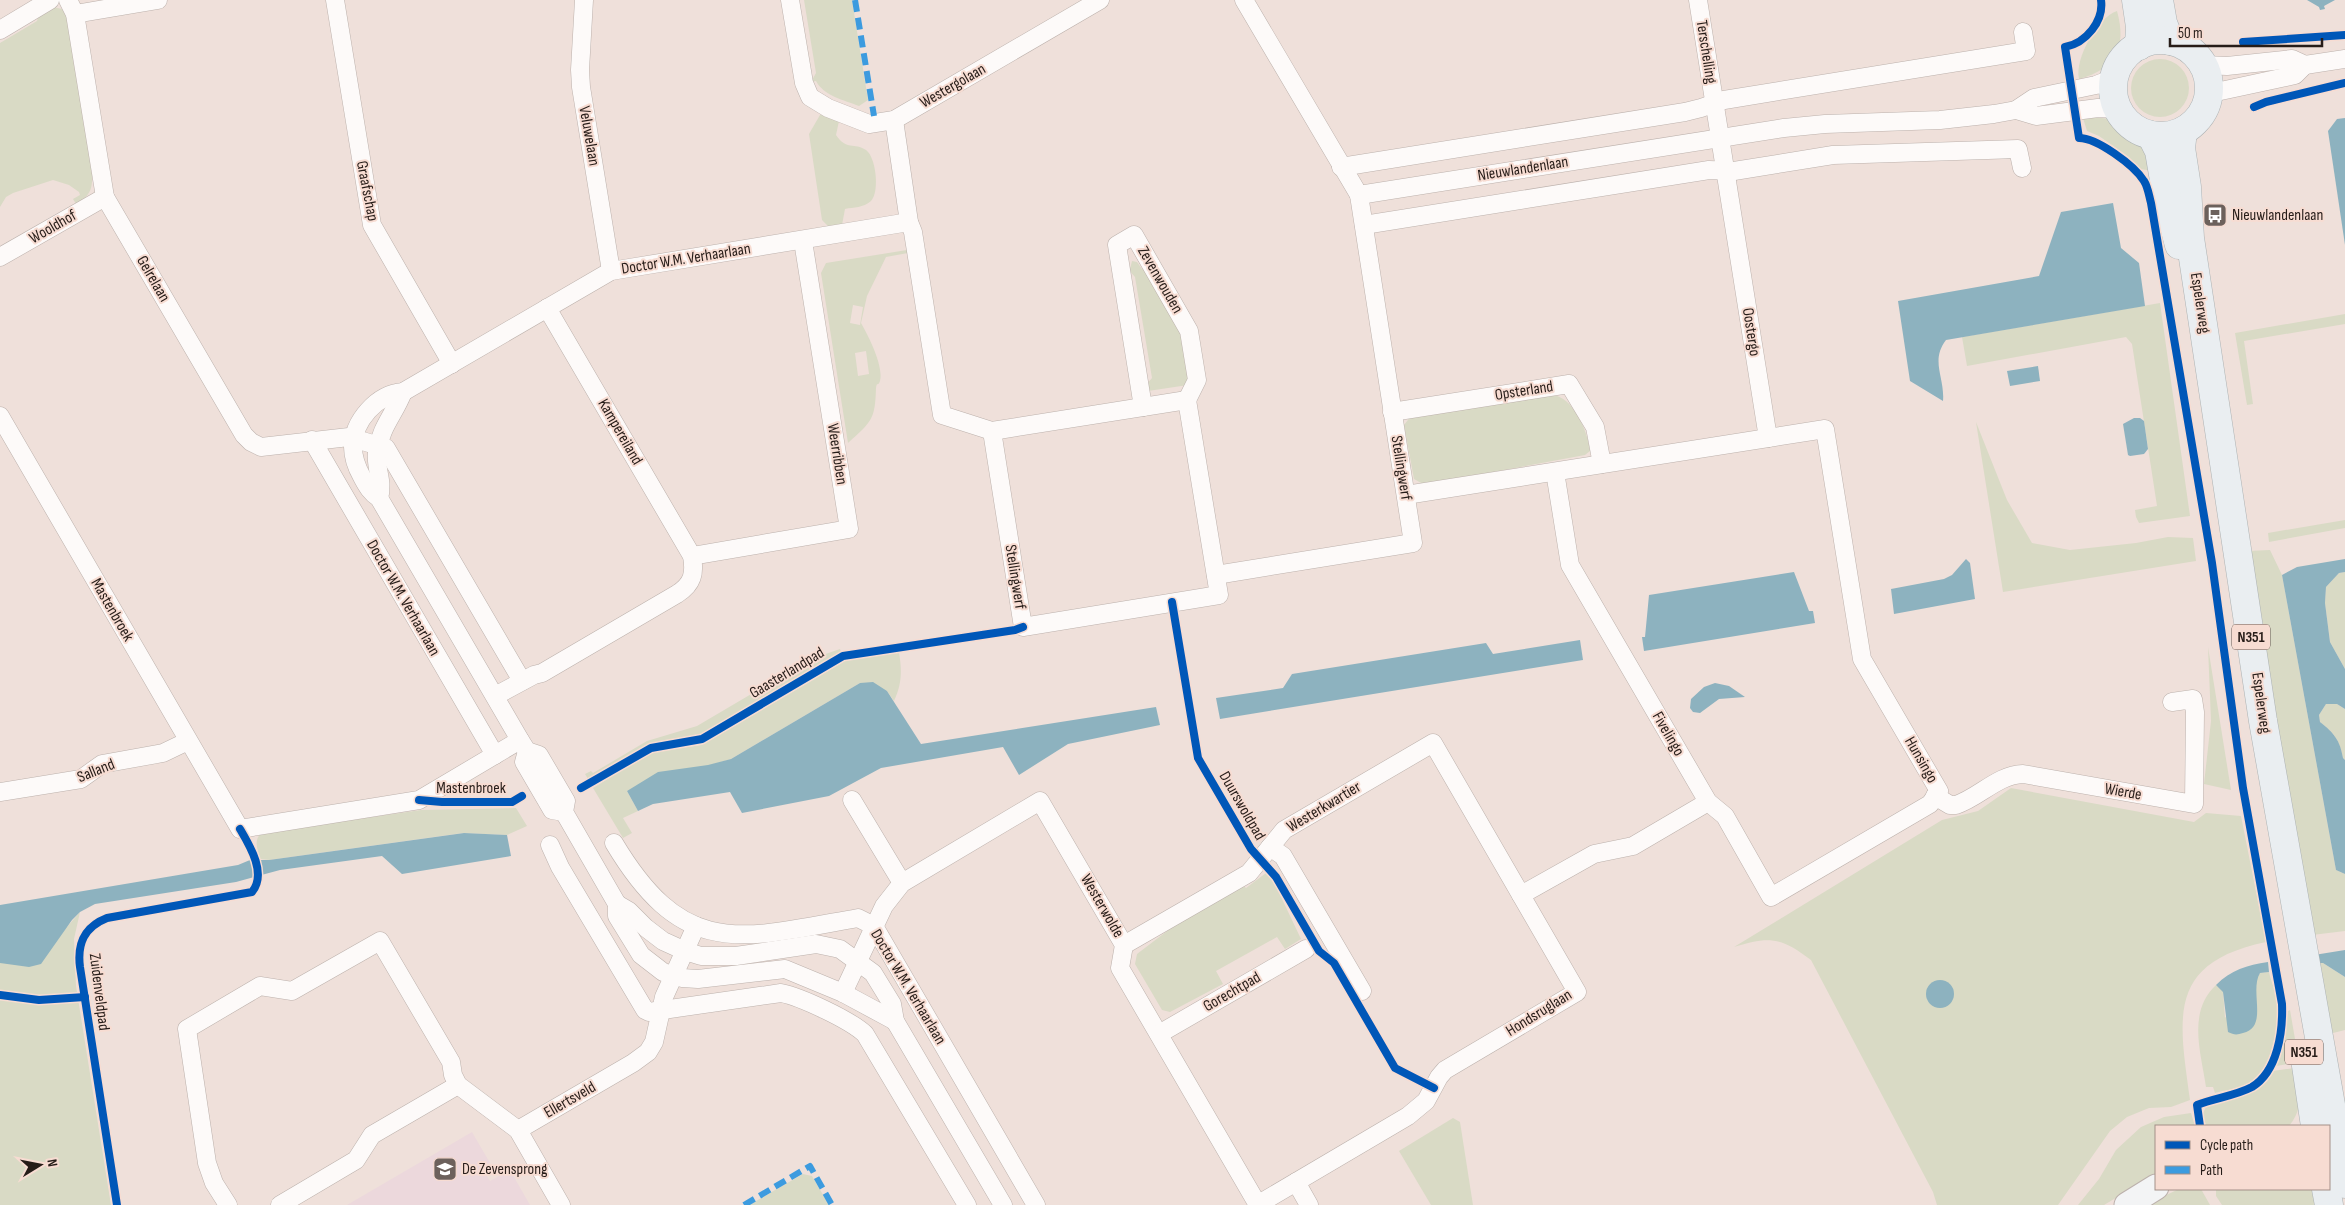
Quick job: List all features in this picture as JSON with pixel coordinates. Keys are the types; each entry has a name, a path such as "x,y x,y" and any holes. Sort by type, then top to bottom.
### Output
{"main road":[{"path":"2136,0 2140,27 2139,46"},
{"path":"2159,0 2163,23 2170,41"},
{"path":"2154,41 2170,41 2189,50 2203,66 2208,81 2208,97 2204,109 2197,119 2182,131 2167,136 2151,135 2132,126 2118,110 2114,94 2114,78 2124,57 2139,46 2154,41"},
{"name":"Espelerweg","path":"2182,131 2181,148 2187,187 2193,261 2232,503 2294,938"},
{"name":"Espelerweg","path":"2151,135 2159,151 2168,204 2183,266 2294,938 2328,1125"},
{"name":"Espelerweg","path":"2301,976 2315,1125"},
{"name":"Espelerweg","path":"2332,1147 2345,1184"},
{"path":"2127,1205 2155,1188"},
{"path":"2326,1190 2329,1205"}],"street":[{"path":"0,30 50,0"},
{"path":"72,7 158,0"},
{"name":"Graafschap","path":"335,0 370,218 379,239 452,364"},
{"name":"Veluwelaan","path":"584,0 580,70 581,88 611,271"},
{"path":"790,0 804,83 810,97 828,108 869,124 894,120 909,222 913,232 942,414 992,431 1188,400"},
{"name":"Westergolaan","path":"894,120 1100,0"},
{"path":"1244,0 1359,195"},
{"name":"Terschelling","path":"1698,0 1714,104"},
{"name":"Gelrelaan","path":"72,7 106,197 247,439 261,447 312,440 354,438"},
{"name":"Nieuwlandenlaan","path":"1341,167 1692,110 1724,100 2026,51 2023,32"},
{"path":"2203,66 2227,66 2292,59 2305,65 2345,59"},
{"path":"2208,97 2216,92 2295,75 2305,65"},
{"name":"Nieuwlandenlaan","path":"2016,110 2034,98 2096,85 2114,78"},
{"path":"1714,104 1724,170"},
{"name":"Nieuwlandenlaan","path":"1359,195 1804,125 1940,120 2016,110 2036,116 2104,108 2118,110"},
{"name":"Nieuwlandenlaan","path":"1364,224 1709,170 1724,170 1833,155 2018,149 2022,168"},
{"name":"Oostergo","path":"1724,170 1768,438"},
{"name":"Stellingwerf","path":"1216,575 1413,543 1359,195"},
{"name":"Wooldhof","path":"0,257 106,197"},
{"name":"Doctor W.M. Verhaarlaan","path":"896,1021 843,993 785,968 691,979 674,976 658,969 641,955 618,916 617,904 564,812 552,810 524,762 524,746 379,498 371,492 358,468 353,453 354,438 359,422 370,409 392,393 403,392 611,271 803,241 909,222"},
{"name":"Zevenwouden","path":"1143,407 1117,245 1134,235 1190,331 1198,380 1188,400"},
{"name":"Weerribben","path":"692,556 849,529 803,241"},
{"name":"Kampereiland","path":"547,308 692,556"},
{"name":"Opsterland","path":"1392,412 1569,384 1595,427 1602,464"},
{"name":"Doctor W.M. Verhaarlaan","path":"379,498 382,487 377,467 378,445 385,423 399,404 403,392"},
{"name":"Stellingwerf","path":"992,431 1023,627 1219,594 1188,400"},
{"name":"Mastenbroek","path":"0,416 240,829 419,800 495,755 524,746"},
{"name":"Hunsingo","path":"1708,802 1725,816 1771,897 1930,804 1939,790 1862,659 1825,429 1768,438"},
{"path":"354,438 386,448 522,681"},
{"path":"1406,495 1768,438"},
{"name":"Doctor W.M. Verhaarlaan","path":"312,440 495,755"},
{"name":"Fivelingo","path":"1555,472 1570,565 1708,802"},
{"path":"496,696 522,681 542,673 686,589 693,575 692,556"},
{"name":"Wierde","path":"1935,796 1950,804 1956,804 2002,779 2023,774 2194,804 2195,712 2193,699 2172,702"},
{"name":"Salland","path":"0,792 81,779 102,764 163,753 188,741"},
{"name":"Westerkwartier","path":"1124,945 1249,873 1257,866 1270,846 1284,830 1433,743"},
{"name":"Hondsruglaan","path":"1257,1205 1418,1109 1426,1101 1445,1070 1577,992 1433,743"},
{"path":"852,800 902,883"},
{"name":"Westerwolde","path":"843,993 874,926 893,892 902,883 1040,801 1124,945 1120,968 1257,1205"},
{"path":"1521,895 1594,854 1633,846 1708,802"},
{"name":"Doctor W.M. Verhaarlaan","path":"614,843 629,859 643,888 658,903 677,917 696,926 722,934 740,936 760,935 858,918 874,926 1036,1205"},
{"name":"Duurswoldpad","path":"1270,846 1284,856 1362,991"},
{"path":"550,853 645,1010 661,1010 781,993 798,999 858,1028 872,1041 967,1205"},
{"name":"Doctor W.M. Verhaarlaan","path":"617,904 629,911 656,936 685,952 701,956 728,957 816,944 840,949 858,960 873,973 892,1004 896,1021 1003,1205"},
{"path":"661,1010 664,997 696,926"},
{"path":"228,1205 214,1182 208,1163 187,1029 260,986 292,991 380,941 446,1052 451,1062 452,1075 458,1085 518,1130 561,1205"},
{"name":"Gorechtpad","path":"1159,1034 1306,949"},
{"name":"Ellertsveld","path":"518,1130 645,1055 654,1042 661,1010"},
{"path":"280,1205 356,1160 372,1136 458,1085"},
{"path":"1296,1182 1310,1205"}],"shaded area":[{"name":"De Zevensprong","path":"472,1132 490,1163 481,1167 490,1181 510,1170 530,1205 347,1205"}],"green space":[{"path":"804,0 852,0 868,100 859,106 829,94 816,81 811,82 816,73"},
{"path":"53,7 62,9 67,17 92,173 90,192 76,204 73,199 80,195 79,192 69,185 53,180 13,193 6,197 0,207 0,43 37,21 39,14"},
{"path":"2117,11 2120,35 2116,55 2102,69 2092,75 2079,79 2080,61 2089,40 2102,21"},
{"path":"2160,59 2171,61 2181,67 2187,77 2189,88 2187,99 2181,109 2171,115 2160,117 2149,115 2139,109 2133,99 2131,88 2133,77 2139,67 2149,61"},
{"path":"823,114 839,121 836,135 840,140 847,145 866,150 872,160 876,175 874,197 865,205 845,209 842,225 828,226 822,220 809,134 820,115"},
{"path":"2083,118 2110,119 2141,142 2154,171 2140,169 2129,157 2099,136 2087,131"},
{"path":"907,250 908,253 886,257 867,296 861,323 878,359 881,375 879,384 876,386 875,407 871,419 848,443 821,273 826,263","holes":["853,305 863,307 860,325 850,323","866,351 869,374 858,376 855,353"]},
{"path":"1132,261 1137,262 1142,269 1145,268 1182,331 1189,373 1188,385 1148,391 1146,385 1152,378 1135,277 1128,269 1130,269"},
{"path":"2160,303 2190,516 2139,523 2135,510 2157,506 2132,344 2126,337 1967,366 1962,337"},
{"path":"2345,314 2345,324 2244,341 2253,404 2247,405 2235,333"},
{"path":"1552,395 1560,397 1567,402 1583,425 1590,451 1585,455 1429,484 1423,484 1414,479 1404,425 1411,416"},
{"path":"1976,422 2007,500 2032,543 2070,550 2136,543 2168,537 2193,538 2196,561 2003,592"},
{"path":"2345,520 2345,528 2269,542 2268,533"},
{"path":"2270,550 2282,575 2336,870 2345,874 2345,931 2312,935 2248,551"},
{"path":"2345,572 2345,669 2330,642 2325,603 2326,587 2339,573"},
{"path":"2208,647 2231,790 2204,784 2211,721"},
{"path":"840,649 841,652 700,735 649,744 588,779 585,774 591,771 593,773 647,741 697,726 811,659"},
{"path":"899,652 901,677 894,701 887,691 860,683 731,759 627,791 638,811 623,818 632,833 623,838 593,788 651,752 702,745 845,661"},
{"path":"2326,704 2337,704 2345,709 2345,760 2336,737 2320,722 2319,715"},
{"path":"2011,788 2194,822 2206,813 2241,816 2266,942 2234,951 2210,964 2195,980 2186,998 2183,1020 2183,1044 2190,1100 2171,1107 2149,1108 2127,1117 2110,1131 2058,1205 1937,1205 1933,1192 1811,960 1801,952 1783,943 1774,941 1757,941 1734,947 1942,820 1978,811"},
{"path":"516,808 527,826 507,835 463,833 269,860 260,859 257,846 257,839 261,833 421,810"},
{"path":"1266,873 1273,880 1301,939 1285,949 1277,937 1216,971 1223,984 1170,1012 1162,1010 1135,964 1137,954 1175,925 1243,885 1246,888"},
{"path":"0,910 67,927 80,912 74,939 76,986 111,1205 0,1205"},
{"path":"2316,963 2323,963 2345,977 2345,1030 2325,1035"},
{"path":"2269,972 2276,998 2277,1023 2268,1061 2255,1080 2246,1085 2215,1093 2213,1087 2206,1087 2199,1047 2199,1020 2207,996 2216,985 2223,991 2225,1018 2260,973"},
{"path":"2290,1010 2299,1062 2276,1066 2283,1044 2288,1011"},
{"path":"2301,1067 2299,1105 2290,1125 2206,1125 2203,1113 2206,1107 2256,1090 2273,1071"},
{"path":"2191,1113 2195,1125 2155,1125 2155,1175 2104,1205 2078,1205 2099,1179 2116,1150 2141,1127 2164,1117"},
{"path":"1453,1118 1460,1122 1473,1205 1431,1205 1399,1151"},
{"path":"803,1174 812,1176 829,1205 749,1205"},
{"path":"2177,1190 2202,1190 2210,1205 2145,1205"},
{"path":"2216,1190 2315,1190 2321,1205 2222,1205 2216,1196"}],"water":[{"path":"2307,0 2335,0 2324,6 2325,9 2320,10 2319,7"},
{"path":"2345,118 2345,245 2328,131 2337,119"},
{"path":"2113,203 2121,248 2139,263 2145,306 1946,340 1939,355 1943,401 1910,381 1898,301 2039,276 2061,212"},
{"path":"2038,366 2040,381 2010,386 2007,371"},
{"path":"2134,418 2140,418 2144,421 2148,449 2144,454 2130,456 2128,455 2123,424"},
{"path":"1966,559 1970,563 1975,599 1894,614 1891,589 1944,579 1952,575"},
{"path":"2345,559 2345,572 2339,573 2326,587 2325,603 2330,642 2345,669 2345,709 2337,704 2326,704 2319,715 2320,722 2333,733 2345,760 2345,874 2336,870 2282,575 2297,567"},
{"path":"1794,572 1809,611 1813,611 1815,623 1644,651 1642,637 1645,637 1649,595"},
{"path":"1580,640 1583,660 1220,719 1216,698 1283,688 1292,674 1486,643 1493,654"},
{"path":"873,682 887,691 921,744 1156,707 1160,725 1068,744 1019,775 1003,747 881,768 829,796 742,813 730,792 653,804 638,811 627,791 658,772 708,765 731,759 860,683"},
{"path":"1715,683 1729,686 1745,697 1719,699 1700,713 1693,712 1690,708 1691,699 1704,687"},
{"path":"464,833 507,835 511,856 402,874 382,856 280,870 236,882 95,904 80,912 72,920 41,964 29,967 0,963 0,905 238,865 250,860 269,860"},
{"path":"2345,950 2345,977 2323,963 2316,963 2314,955"},
{"path":"2268,962 2269,972 2260,973 2257,980 2257,1016 2255,1024 2251,1029 2243,1033 2232,1034 2228,1032 2223,992 2216,985 2240,969"},
{"path":"1940,980 1950,984 1954,994 1950,1004 1940,1008 1930,1004 1926,994 1930,984"}],"marked path":[{"path":"855,0 874,116"},
{"path":"744,1205 810,1166 832,1205"}],"cycle path":[{"path":"2101,0 2100,16 2092,30 2080,41 2065,47 2079,138 2095,142 2124,160 2145,183 2151,203 2212,563 2243,788 2282,1004 2280,1038 2268,1071 2252,1087 2239,1093 2197,1105 2200,1125"},
{"path":"2243,42 2345,35"},
{"path":"2254,107 2266,102 2345,83"},
{"path":"1172,602 1198,758 1251,849 1276,877 1319,951 1334,963 1395,1068 1434,1088"},
{"name":"Gaasterlandpad","path":"581,788 651,748 702,739 843,656 1015,630 1023,627"},
{"path":"419,800 442,802 512,802 522,796"},
{"name":"Zuidenveldpad","path":"117,1205 80,967 81,944 88,931 107,918 252,892 258,877 257,869 252,852 240,829"},
{"name":"Zuidenveldpad","path":"0,995 39,1000 85,997"}],"place":[{"name":"Nieuwlandenlaan","path":"2215,215"},
{"name":"De Zevensprong","path":"445,1169"}]}
